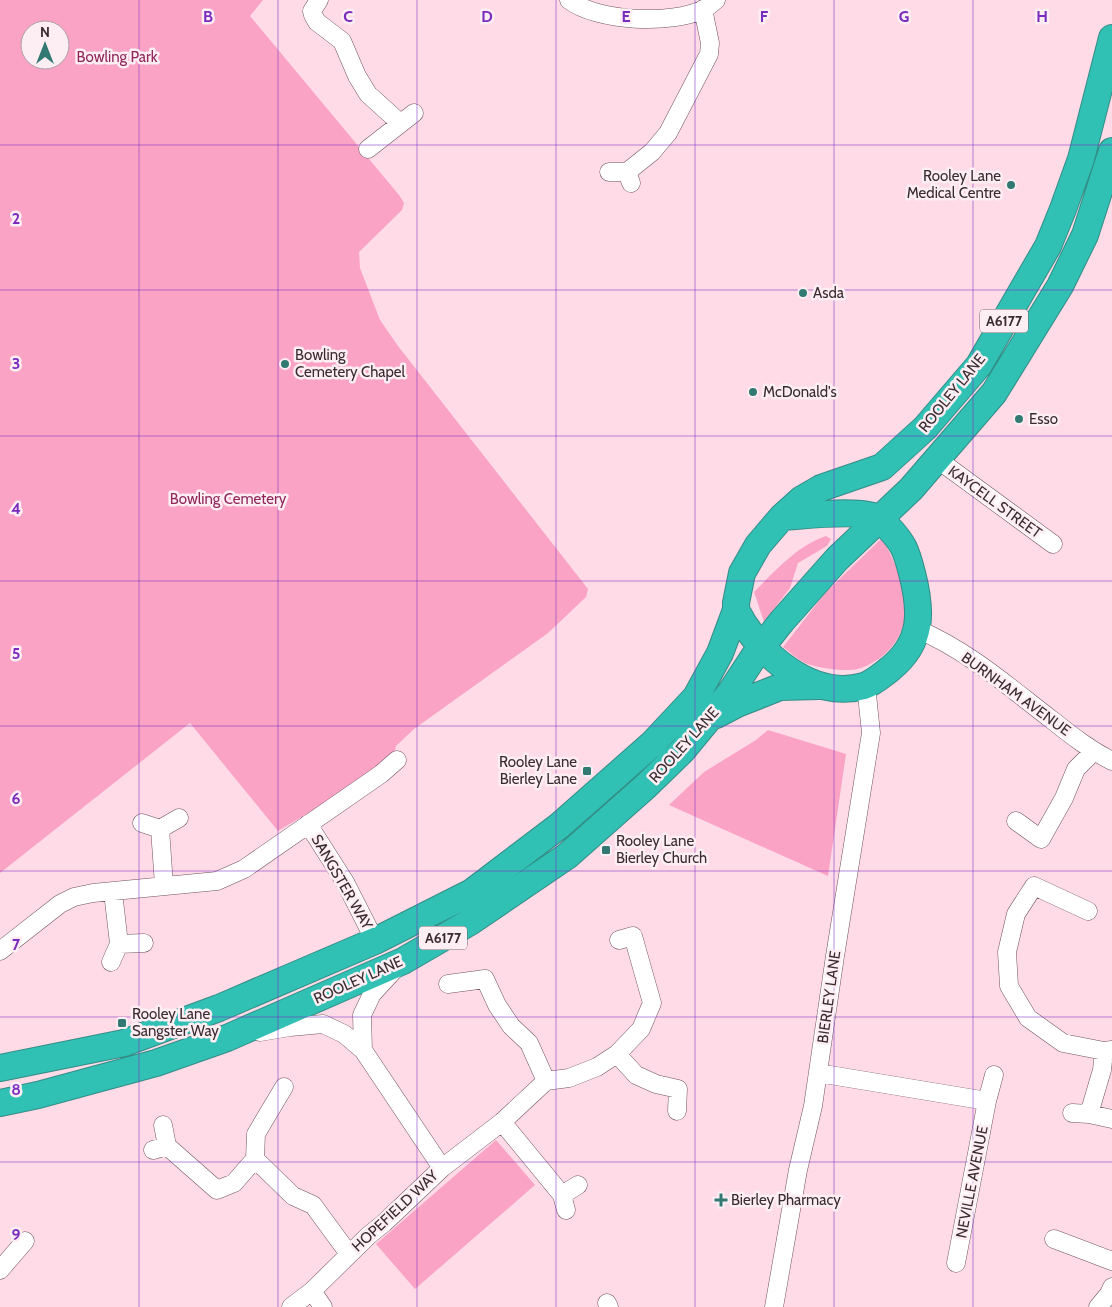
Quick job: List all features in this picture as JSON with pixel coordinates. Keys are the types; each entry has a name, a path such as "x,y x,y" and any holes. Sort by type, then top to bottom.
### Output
{"highway":[{"name":"ROOLEY LANE","path":"0,1068 124,1043 219,1008 375,941 472,892 559,826 653,743 696,697 720,653 736,610 742,573 754,549 782,517 802,499 821,488 882,467 925,428 979,365 1048,246 1081,158 1112,38"},
{"name":"ROOLEY LANE","path":"0,1103 38,1095 156,1063 228,1038 403,961 470,922 567,856 646,786 682,751 730,692 761,647 837,559 911,489 994,393 1060,286 1085,235 1110,164"},
{"name":"A6177","path":"837,559 844,534 839,514"},
{"path":"707,720 737,704 780,687 821,686 837,688 866,685 881,676 908,652 918,629 916,586 908,560 902,543 880,518 862,514 782,517"},
{"path":"736,610 743,624 761,647 789,669 821,686"}],"street":[{"path":"319,0 312,11 313,15 317,22 335,34 342,42 357,76 368,94 407,118 368,149"},
{"path":"569,0 575,5 617,17 663,18 683,15 710,4 709,54 668,133 629,178 609,172"},
{"name":"KAYCELL STREET","path":"938,459 1053,544"},
{"name":"BURNHAM AVENUE","path":"918,629 935,636 1006,684 1093,752 1112,761"},
{"name":"BIERLEY LANE","path":"774,1307 798,1170 813,1106 871,733 866,685"},
{"path":"1016,821 1041,839 1064,798 1076,769 1093,752"},
{"name":"SANGSTER WAY","path":"0,951 60,904 74,897 164,885 217,881 244,869 381,774 397,760"},
{"path":"142,823 160,829 179,818"},
{"name":"SANGSTER WAY","path":"308,824 345,882 375,941"},
{"path":"160,829 164,885"},
{"path":"1088,911 1035,882 1016,914 1007,952 1009,986 1028,1018 1063,1043 1108,1051 1102,1070 1081,1113 1112,1119"},
{"path":"112,962 119,944 113,892"},
{"path":"442,1168 502,1122 546,1081 569,1078 597,1067 617,1054 641,1029 652,1003 633,936"},
{"path":"119,944 144,943"},
{"path":"363,1050 362,1015 372,994 403,961"},
{"path":"448,984 485,979 497,1005 511,1026 529,1043 546,1081"},
{"name":"HOPEFIELD WAY","path":"228,1038 290,1027 323,1024 344,1034 363,1050 442,1168 384,1224 368,1236 312,1290 291,1307"},
{"path":"617,1054 636,1075 656,1084 678,1089 677,1111"},
{"path":"818,1073 987,1101"},
{"name":"NEVILLE AVENUE","path":"956,1263 987,1101 994,1075"},
{"path":"162,1125 160,1148 217,1190 234,1183 255,1160 256,1134 284,1087"},
{"path":"502,1122 564,1203 578,1185"},
{"path":"255,1160 293,1196 313,1205 349,1254"},
{"path":"1054,1239 1112,1261"},
{"path":"0,1270 25,1241"},
{"path":"1098,1307 1109,1294 1112,1287"},
{"path":"312,1290 324,1307"}],"green space":[{"name":"Bowling Cemetery","path":"0,0 263,0 250,16 404,203 402,210 359,252 360,268 380,320 398,346 588,589 586,597 548,633 414,729 396,746 393,758 340,794 278,831 190,723 0,873"},
{"path":"826,536 831,539 827,546 798,563 790,588 764,622 754,592 796,552 815,540"},
{"path":"882,538 899,574 905,603 904,624 901,633 890,649 867,666 858,669 839,670 805,663 783,647 826,592"},
{"path":"768,730 846,754 828,876 669,805 704,772 756,740"},
{"path":"496,1140 535,1185 415,1289 376,1244"}],"place":[{"name":"Rooley Lane Medical Centre","path":"1011,185"},
{"name":"Asda","path":"803,293"},
{"name":"Bowling Cemetery Chapel","path":"285,364"},
{"name":"McDonald's","path":"753,392"},
{"name":"Esso","path":"1019,419"},
{"name":"Rooley Lane Bierley Lane","path":"587,771"},
{"name":"Rooley Lane Bierley Church","path":"606,850"},
{"name":"Rooley Lane Sangster Way","path":"122,1023"},
{"name":"Bierley Pharmacy","path":"721,1200"}],"park label":[{"name":"Bowling Park","path":"117,57"}]}
